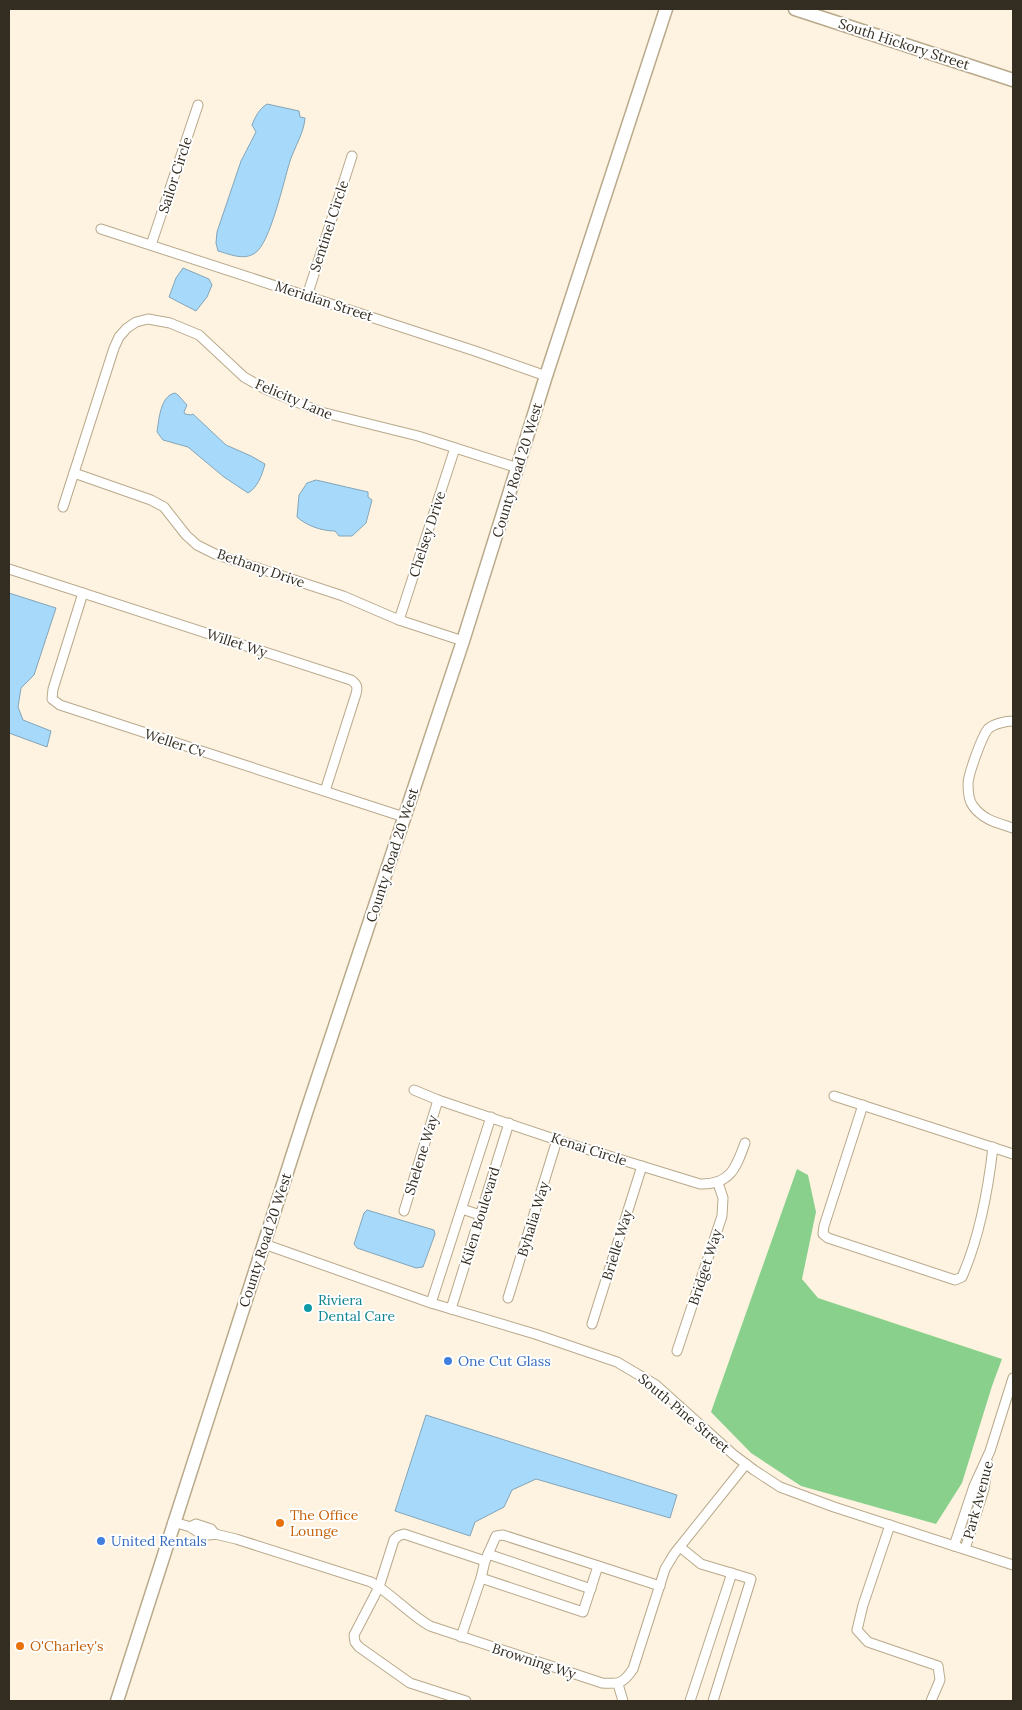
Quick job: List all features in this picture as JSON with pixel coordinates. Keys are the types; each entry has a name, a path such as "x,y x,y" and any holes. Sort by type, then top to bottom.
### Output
{"street":[{"name":"County Road 20 West","path":"116,1701 264,1244 463,641 546,376 666,9"},
{"name":"South Hickory Street","path":"795,9 1013,80"},
{"name":"Sailor Circle","path":"151,245 198,105"},
{"name":"Sentinel Circle","path":"307,296 352,156"},
{"name":"Meridian Street","path":"101,229 475,350 546,376"},
{"name":"Felicity Lane","path":"63,507 114,348 127,328 136,322 148,319 170,323 199,335 244,377 265,390 321,412 418,436 518,468"},
{"name":"Chelsey Drive","path":"399,620 455,448"},
{"name":"Bethany Drive","path":"74,473 151,500 164,507 186,535 197,545 216,554 343,596 399,620 463,641"},
{"name":"Willet Wy","path":"9,569 346,678 356,683 358,688 324,791"},
{"name":"Weller Cv","path":"83,593 53,689 52,699 55,702 404,817"},
{"path":"1013,721 996,721 988,729 981,742 968,782 968,807 990,821 1013,828"},
{"name":"Kenai Circle","path":"414,1090 491,1118 700,1184 718,1183"},
{"path":"834,1096 1013,1154"},
{"name":"Shelene Way","path":"404,1210 438,1100"},
{"path":"863,1105 823,1234 828,1238 955,1280 962,1277 973,1245 989,1184 993,1147"},
{"name":"Kilen Boulevard","path":"431,1303 491,1118"},
{"name":"Kilen Boulevard","path":"451,1309 509,1123"},
{"name":"Byhalia Way","path":"508,1298 558,1140"},
{"path":"718,1183 727,1178 736,1167 745,1143"},
{"name":"Brielle Way","path":"592,1324 642,1166"},
{"name":"Bridget Way","path":"677,1351 722,1216 723,1198 718,1183"},
{"path":"462,1208 480,1215"},
{"name":"South Pine Street","path":"264,1244 431,1303 535,1334 617,1362 656,1385 746,1464 769,1481 788,1490 1013,1565"},
{"name":"Park Avenue","path":"954,1546 974,1486 990,1451 1013,1378"},
{"name":"Park Avenue","path":"965,1549 984,1489 990,1451"},
{"path":"622,1701 618,1684 628,1677 633,1669 665,1569 680,1547 746,1464"},
{"name":"Browning Wy","path":"173,1522 190,1527 194,1531 208,1536 215,1534 236,1539 371,1582 379,1586 418,1619 430,1626 602,1683 618,1684"},
{"path":"890,1525 863,1605 857,1630 868,1642 938,1666 940,1680 931,1701"},
{"path":"466,1701 410,1683 359,1647 355,1642 354,1635 379,1586 394,1540 398,1536 404,1534 591,1589"},
{"path":"461,1637 486,1558 496,1536 503,1535 660,1586"},
{"path":"680,1547 701,1564 751,1579 713,1701"},
{"path":"481,1578 583,1612 598,1566"},
{"path":"690,1701 732,1573"}],"green space":[{"path":"797,1169 808,1175 816,1212 802,1279 818,1298 1002,1359 962,1483 936,1524 801,1486 751,1453 711,1412"}],"water":[{"path":"267,104 299,111 300,117 305,118 304,124 290,161 276,211 266,238 255,253 246,256 236,256 218,251 216,243 217,232 241,161 256,132 252,125 258,113"},
{"path":"183,268 209,279 212,285 207,297 196,311 169,297 176,278"},
{"path":"175,393 187,405 185,414 193,414 226,445 265,464 259,480 248,493 224,477 188,447 163,440 157,432 163,403 170,395"},
{"path":"316,480 368,492 368,497 372,500 366,523 352,536 339,536 335,531 315,527 297,517 299,495 307,483"},
{"path":"9,593 56,608 34,675 21,688 18,707 23,720 51,731 47,747 9,733"},
{"path":"367,1210 434,1230 435,1234 423,1267 416,1268 357,1248 354,1244 364,1213"},
{"path":"426,1415 677,1495 670,1518 536,1479 512,1490 504,1507 475,1522 470,1536 395,1511"}],"place":[{"name":"Riviera Dental Care","path":"308,1308"},
{"name":"One Cut Glass","path":"448,1361"},
{"name":"The Office Lounge","path":"280,1523"},
{"name":"United Rentals","path":"101,1541"},
{"name":"O'Charley's","path":"20,1646"}]}
